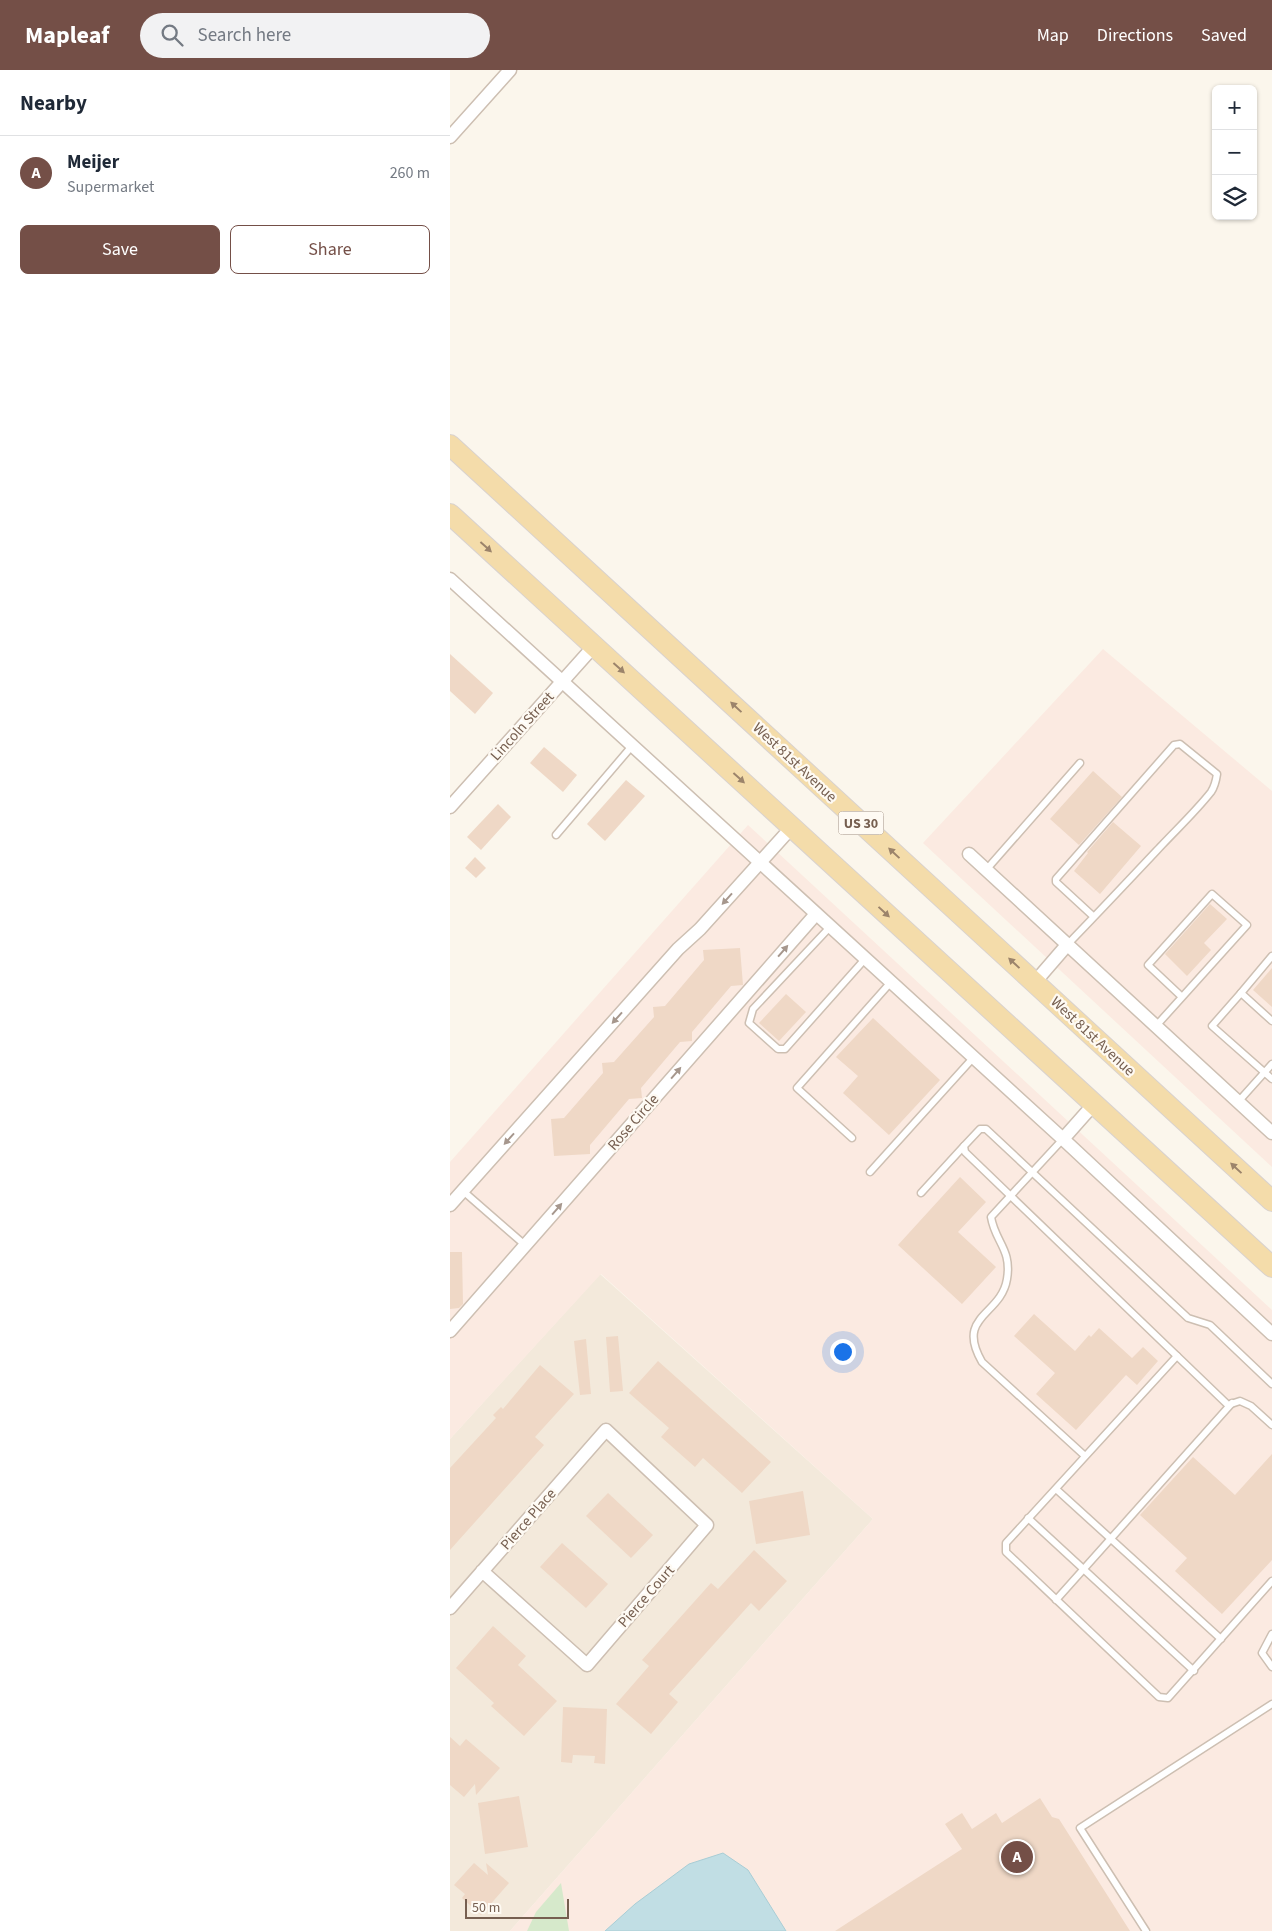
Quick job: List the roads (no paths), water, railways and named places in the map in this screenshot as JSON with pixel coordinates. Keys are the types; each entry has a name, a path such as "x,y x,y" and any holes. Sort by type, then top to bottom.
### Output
{"main road":[{"name":"West 81st Avenue","path":"450,445 1272,1201"},
{"path":"450,514 1272,1267"}],"street":[{"path":"450,137 510,70"},
{"path":"450,579 1063,1139 1272,1334"},
{"name":"Lincoln Street","path":"450,807 594,646"},
{"path":"450,1205 678,948 700,929 792,827"},
{"path":"969,854 1272,1133"},
{"name":"Rose Circle","path":"450,1331 816,914"},
{"path":"1035,982 1068,945"},
{"path":"1063,1139 1094,1104"},
{"name":"Pierce Court","path":"482,1570 587,1665 707,1525 606,1430"},
{"name":"Pierce Place","path":"450,1608 606,1430"}],"lane":[{"path":"1068,945 1212,791 1216,783 1217,774 1180,744 1174,745 1056,879 1056,882 1094,917"},
{"path":"556,835 632,746"},
{"path":"986,870 1080,763"},
{"path":"1156,1026 1182,997 1246,925 1212,894 1148,965 1182,997"},
{"path":"830,927 753,1009 749,1024 778,1050 784,1049 865,959"},
{"path":"1272,956 1212,1026 1272,1080"},
{"path":"852,1138 797,1088 891,982"},
{"path":"1242,993 1272,1021"},
{"path":"870,1172 973,1058"},
{"path":"1238,1102 1272,1064"},
{"path":"921,1193 980,1129 986,1129 1188,1318 1210,1325 1272,1384"},
{"path":"1063,1139 991,1217 993,1228 1006,1251 1007,1280 1004,1292 976,1324 973,1336 976,1350 982,1362 1085,1456"},
{"path":"964,1146 965,1152 1012,1195 1177,1356 1228,1404 1232,1404"},
{"path":"463,1191 525,1245"},
{"path":"1177,1356 1006,1543 1006,1552 1159,1697 1168,1698 1272,1581"},
{"path":"1056,1600 1232,1404 1240,1401 1251,1406 1272,1425"},
{"path":"1056,1489 1222,1639"},
{"path":"1028,1518 1194,1671"},
{"path":"1272,1634 1262,1653 1272,1667"},
{"path":"1146,1931 1080,1828 1272,1704"}],"water":[{"path":"723,1853 748,1870 786,1931 605,1931 635,1904 689,1864"}],"place":[{"name":"Meijer","path":"1017,1857"}]}
